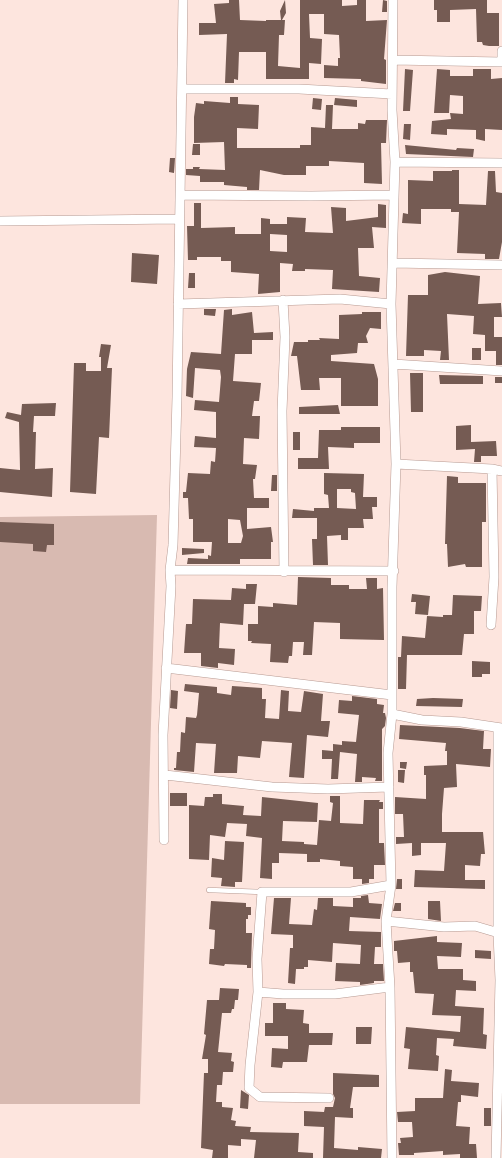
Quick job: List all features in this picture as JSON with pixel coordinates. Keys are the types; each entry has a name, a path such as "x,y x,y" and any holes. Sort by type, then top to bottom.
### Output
{"street":[{"path":"164,840 163,735 169,630 170,570 173,545 180,219 182,195 183,0"},
{"path":"392,1158 390,987 386,921 391,885 388,753 392,714 392,587 394,571 396,464 391,304 395,162 392,94 393,0"},
{"path":"393,60 502,62 502,51"},
{"path":"183,88 299,89 392,94"},
{"path":"395,162 502,163"},
{"path":"182,195 394,195"},
{"path":"0,221 180,219"},
{"path":"393,263 502,265"},
{"path":"178,304 340,299 391,304"},
{"path":"283,300 285,337 282,411 284,572"},
{"path":"393,364 502,371"},
{"path":"396,464 492,469 502,471"},
{"path":"491,625 494,577 492,469"},
{"path":"170,570 284,572 394,571"},
{"path":"166,668 392,695"},
{"path":"392,714 422,720 461,722 500,728 500,980 496,1158"},
{"path":"164,775 272,787 328,789 389,787"},
{"path":"329,1098 260,1097 249,1088 258,992 257,959 262,892 351,892 391,885"},
{"path":"386,921 444,927 475,926 500,934"},
{"path":"258,992 283,994 335,994 390,987"}],"lane":[{"path":"209,890 262,892"}],"shaded area":[{"path":"157,515 140,1104 0,1104 0,517"}],"building":[{"path":"229,0 239,0 240,20 266,21 281,20 280,11 285,0 286,13 282,20 285,20 284,35 279,35 278,66 300,68 300,0 342,0 342,6 357,5 357,0 366,0 366,21 387,20 384,59 386,60 386,84 361,81 361,79 324,78 324,65 338,66 338,58 340,58 339,35 324,34 324,14 309,14 310,38 322,39 321,64 309,63 309,79 266,79 266,52 239,52 238,80 234,79 234,83 225,83 227,34 199,35 199,23 216,23 214,4 229,3"},
{"path":"383,0 387,1 387,12 382,12"},
{"path":"434,0 487,0 487,13 499,13 499,46 483,45 482,42 477,42 476,9 450,10 450,22 437,22 437,10 434,10"},
{"path":"405,69 413,70 410,111 403,111"},
{"path":"437,69 450,70 450,76 473,76 473,69 491,69 491,79 502,78 502,130 485,129 485,141 476,139 476,130 447,129 447,135 431,134 432,121 451,119 450,113 463,114 463,96 450,95 449,113 434,113"},
{"path":"230,97 238,97 238,104 259,105 258,129 237,128 237,148 300,148 300,145 311,145 311,127 325,128 326,105 333,105 332,129 358,129 358,123 365,124 366,120 387,120 386,143 381,143 382,184 364,183 364,163 329,161 329,166 306,166 306,175 284,175 260,170 259,190 247,190 247,187 224,185 224,182 200,182 200,176 186,175 186,169 193,169 193,167 200,167 199,169 225,170 224,142 194,143 194,117 196,103 204,104 204,101 230,103"},
{"path":"313,98 322,99 321,110 312,109"},
{"path":"335,98 357,100 357,107 334,105"},
{"path":"404,124 411,124 410,140 403,139"},
{"path":"193,144 200,144 200,155 192,155"},
{"path":"405,145 456,150 457,148 474,149 473,157 406,154"},
{"path":"170,158 175,158 174,173 169,172"},
{"path":"459,170 459,204 486,205 488,171 495,171 496,192 502,193 502,242 499,259 485,259 485,254 457,253 459,212 451,212 451,209 421,209 421,224 402,223 403,213 408,214 408,180 433,181 433,171"},
{"path":"194,203 201,203 201,228 235,227 235,234 261,234 261,218 270,219 270,224 287,224 287,217 306,218 305,232 333,233 331,207 346,208 346,221 378,217 378,204 386,205 386,228 372,227 374,248 358,248 359,276 380,278 379,292 332,289 333,270 305,269 305,271 292,271 293,264 280,263 280,292 258,294 259,274 231,272 231,261 221,261 221,257 197,257 197,260 188,260 187,226 194,226","holes":["270,234 287,235 287,252 270,251"]},
{"path":"132,253 159,255 157,284 131,282"},
{"path":"445,272 480,276 478,304 501,303 502,317 494,317 494,337 502,337 502,365 496,365 496,351 485,351 485,335 473,334 474,316 447,314 449,360 440,360 441,351 424,350 424,356 406,356 408,295 428,295 428,275"},
{"path":"189,273 195,273 195,288 188,288"},
{"path":"204,309 216,309 215,316 204,315"},
{"path":"232,309 232,315 252,312 254,333 273,332 273,340 252,340 252,354 235,354 233,381 261,383 259,401 254,401 252,416 260,416 259,439 244,438 243,464 257,465 255,479 253,479 254,498 269,498 269,508 247,508 247,529 271,527 273,542 271,542 271,559 240,559 240,564 187,564 188,558 208,559 208,555 211,556 212,542 193,542 193,519 189,519 188,498 183,498 183,492 186,492 188,473 210,474 211,461 215,462 216,448 194,447 195,436 216,438 216,412 194,410 195,400 219,402 221,377 220,370 195,368 193,398 186,396 187,369 191,352 221,354 224,310","holes":["228,519 240,520 243,536 241,543 228,543"]},
{"path":"362,312 381,312 381,329 370,328 366,336 368,343 358,343 357,353 331,355 331,361 374,364 378,379 378,406 341,406 341,378 319,378 320,390 301,390 297,356 291,356 294,342 320,340 319,338 339,339 339,315 362,314"},
{"path":"101,344 111,345 107,368 112,368 109,438 99,437 96,494 70,492 74,363 86,363 86,371 101,371 101,357 99,357"},
{"path":"472,348 481,348 481,360 472,360"},
{"path":"410,373 423,373 423,412 411,412"},
{"path":"439,375 483,376 483,384 440,384"},
{"path":"495,377 502,377 502,383 495,383"},
{"path":"56,403 55,416 34,416 33,432 36,432 35,469 53,468 52,497 0,492 0,468 20,470 19,422 5,418 7,412 21,415 22,404"},
{"path":"338,405 340,414 299,414 299,407"},
{"path":"471,425 471,442 496,441 497,456 481,456 481,462 474,462 475,449 456,450 456,426"},
{"path":"341,427 380,427 380,443 354,443 354,448 328,447 329,469 298,469 298,458 318,458 319,430 341,430"},
{"path":"293,432 300,432 300,450 293,450"},
{"path":"324,473 364,474 363,497 377,497 377,507 372,507 373,519 363,519 364,528 348,528 348,540 341,540 341,535 327,536 328,565 313,565 312,539 317,539 317,518 292,518 293,509 314,511 314,508 329,508 328,495 324,494","holes":["337,489 351,489 351,492 355,493 356,509 337,508"]},
{"path":"272,475 277,475 277,491 271,491"},
{"path":"447,476 458,477 458,483 486,483 486,522 482,522 482,567 466,567 465,564 448,567 447,544 445,544"},
{"path":"0,522 54,524 54,545 47,545 46,552 33,551 33,544 0,542"},
{"path":"182,548 204,549 204,553 182,555"},
{"path":"298,577 331,578 331,585 349,585 349,589 367,589 366,578 377,578 377,589 383,588 384,640 340,639 340,623 314,622 312,655 303,655 304,642 293,642 292,656 289,656 288,663 270,662 271,644 251,643 252,641 248,641 248,624 258,624 258,606 273,607 273,603 297,605"},
{"path":"246,584 257,584 255,604 244,604 243,625 220,623 219,648 235,649 234,665 218,663 218,668 201,666 201,653 184,653 186,624 192,624 193,599 231,600 232,588 246,589"},
{"path":"412,594 430,596 428,615 415,614 416,602 411,602"},
{"path":"453,595 482,596 481,611 474,611 474,634 464,634 462,655 407,655 406,689 398,689 398,657 401,657 402,636 425,638 427,616 443,617 443,615 452,615"},
{"path":"472,661 490,662 490,674 482,674 482,677 472,677"},
{"path":"185,684 217,687 217,693 231,695 232,686 262,688 262,699 266,699 265,718 279,719 281,690 289,691 288,711 301,712 304,691 323,694 321,721 330,721 328,737 307,735 304,778 289,777 292,743 262,741 260,758 238,756 237,773 214,773 216,744 196,743 194,772 174,770 174,768 176,768 177,752 180,752 181,732 185,733 186,717 196,718 197,715 199,693 184,691"},
{"path":"171,690 178,691 177,709 170,708"},
{"path":"352,696 377,699 377,704 384,705 383,713 385,713 386,718 385,726 382,729 382,781 375,781 376,778 362,777 362,782 355,782 357,754 340,752 338,779 331,779 332,759 322,759 322,750 333,751 333,744 342,745 342,741 356,742 359,715 338,713 339,700 352,701"},
{"path":"417,699 463,699 462,707 416,706"},
{"path":"400,725 460,728 484,731 483,749 491,749 490,767 456,764 457,787 444,788 442,832 483,832 485,854 481,854 480,866 465,865 465,880 485,880 485,889 414,887 415,870 444,871 446,843 421,843 421,855 412,856 412,843 396,844 396,837 404,837 403,814 395,814 395,797 426,799 426,775 424,775 424,766 447,765 447,751 445,751 446,743 399,739"},
{"path":"400,762 407,762 406,769 400,768"},
{"path":"398,770 405,770 404,783 398,782"},
{"path":"170,793 187,793 187,806 170,806"},
{"path":"213,794 222,794 222,804 244,806 243,815 261,816 262,797 318,803 317,822 283,821 282,841 304,842 304,844 317,845 319,820 331,821 333,803 330,802 330,796 340,796 340,823 363,824 364,800 380,800 379,802 383,802 383,809 379,809 379,843 384,843 385,865 374,865 374,879 369,879 369,883 362,884 362,879 353,879 353,867 340,866 340,861 320,859 320,862 307,862 307,854 279,853 279,863 272,863 272,879 260,878 262,838 246,836 247,824 227,823 225,837 210,835 209,860 189,859 189,805 204,806 205,797 213,797"},
{"path":"225,841 244,842 242,882 235,882 235,887 221,886 222,878 211,877 212,858 224,860"},
{"path":"397,879 402,879 402,889 396,889"},
{"path":"368,895 369,903 382,904 380,919 350,917 349,931 381,932 381,947 375,947 374,964 383,964 384,981 374,981 374,983 360,985 360,982 335,981 336,963 360,964 361,945 333,943 332,962 308,960 308,967 304,967 304,969 296,969 295,984 288,983 290,948 293,948 293,935 271,934 274,898 291,898 289,924 312,925 314,909 317,910 318,898 333,898 333,906 353,907 353,898 361,898 361,896"},
{"path":"211,901 246,903 246,907 251,907 251,915 248,915 248,919 246,919 246,933 252,933 251,968 247,968 247,965 225,964 224,966 209,964 210,949 214,949 215,930 209,929"},
{"path":"428,901 440,901 441,921 428,919"},
{"path":"395,903 401,903 401,911 393,911"},
{"path":"437,936 437,942 462,943 461,957 437,956 438,969 463,969 463,980 476,981 476,991 456,990 455,1006 484,1008 483,1034 487,1035 486,1049 453,1046 454,1039 437,1038 436,1055 439,1056 438,1071 408,1069 410,1049 404,1048 406,1027 460,1032 461,1016 432,1015 434,994 415,993 413,972 410,972 410,962 398,963 397,951 394,951 394,941"},
{"path":"475,950 491,951 491,959 475,958"},
{"path":"220,988 239,989 238,1000 235,1000 234,1009 232,1009 231,1013 222,1013 218,1052 232,1053 231,1061 234,1062 233,1072 223,1072 222,1085 217,1085 216,1102 222,1102 222,1107 233,1108 231,1120 236,1121 235,1126 251,1127 250,1132 299,1133 298,1152 313,1153 313,1158 254,1158 256,1140 241,1139 241,1146 228,1145 228,1158 212,1158 213,1150 201,1148 204,1073 208,1073 208,1059 202,1059 206,1035 204,1034 207,1000 219,1000"},
{"path":"273,1003 286,1003 286,1009 304,1010 303,1023 309,1024 309,1033 333,1033 332,1045 309,1045 307,1062 283,1062 282,1068 271,1067 272,1048 288,1049 288,1036 265,1036 265,1023 273,1023"},
{"path":"356,1027 372,1027 371,1044 356,1044"},
{"path":"445,1069 452,1070 451,1081 479,1083 478,1097 461,1095 461,1102 458,1102 456,1126 470,1127 469,1144 476,1144 477,1158 460,1158 460,1154 443,1155 443,1151 414,1153 414,1155 399,1155 398,1143 401,1143 400,1138 413,1137 412,1122 398,1122 397,1112 415,1111 415,1098 443,1098"},
{"path":"333,1073 379,1075 379,1087 353,1087 350,1108 353,1108 353,1118 335,1117 334,1148 358,1150 358,1147 382,1149 381,1158 323,1158 324,1127 304,1126 304,1111 324,1112 325,1107 333,1107 335,1098 333,1094"},
{"path":"241,1090 249,1095 248,1109 240,1108"},
{"path":"484,1108 491,1108 491,1126 484,1126"}]}
